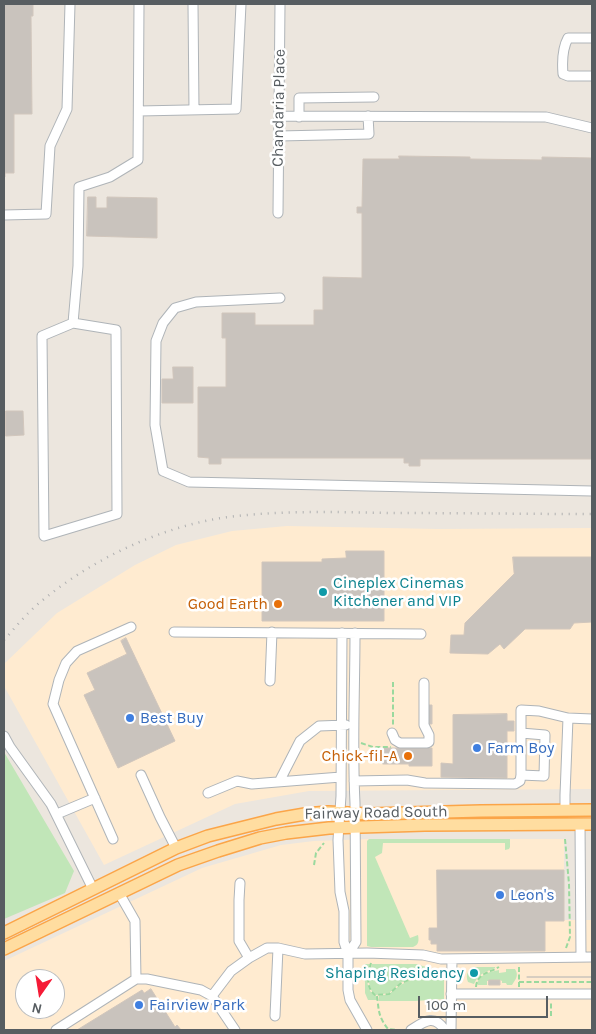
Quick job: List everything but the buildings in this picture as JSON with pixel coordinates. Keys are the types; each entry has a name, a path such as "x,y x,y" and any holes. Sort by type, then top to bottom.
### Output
{"main road":[{"name":"Fairway Road South","path":"4,933 176,848 208,836 276,819 305,814 340,813 592,810"},
{"name":"Fairway Road South","path":"4,949 178,865 218,850 286,832 315,829 425,825 592,824"}],"street":[{"path":"4,215 46,214 50,146 67,108 70,4"},
{"path":"73,323 78,266 79,187 110,177 138,160 140,4"},
{"path":"192,4 194,110"},
{"path":"139,111 236,109 241,4"},
{"name":"Chandaria Place","path":"278,213 280,4"},
{"path":"592,38 568,38 562,60 563,74 568,76 592,76"},
{"path":"299,116 300,98 374,97"},
{"path":"279,116 546,117 592,128"},
{"path":"279,136 369,134 368,116"},
{"path":"280,298 196,302 175,308 163,323 156,341 155,425 163,471 189,482 592,491"},
{"path":"73,323 116,330 117,514 44,536 42,336 73,323"},
{"path":"114,840 53,704 59,680 66,663 77,651 131,627"},
{"path":"174,632 421,634"},
{"path":"270,681 272,632"},
{"path":"342,633 340,884 344,911 344,942 348,954 348,990 350,1000 367,1030"},
{"path":"348,954 356,942 355,633"},
{"path":"392,733 395,740 404,743 429,742 429,735 424,725 427,683"},
{"path":"354,781 407,780 426,783 515,784 520,781 521,775 521,710 539,711 568,718 592,719"},
{"path":"565,810 568,718"},
{"path":"279,782 300,741 319,726 354,725"},
{"path":"521,733 545,734 544,776 521,775"},
{"path":"4,736 57,814 93,889"},
{"path":"141,775 176,848"},
{"path":"208,793 237,781 252,784 341,776"},
{"path":"57,814 95,798"},
{"path":"580,824 580,957"},
{"path":"240,883 239,941 250,958"},
{"path":"119,893 135,921 136,979"},
{"path":"212,996 231,971 267,948 278,948 305,954 423,955 441,959 592,957"},
{"path":"275,1016 278,948"},
{"path":"451,1030 452,958"},
{"path":"56,1030 136,979 147,979 201,990 212,996 234,1030"},
{"path":"451,994 592,994"},
{"path":"411,1030 429,1020 437,1021 445,1030"}],"path":[{"path":"565,839 569,884 570,937 566,948"},
{"path":"314,865 316,853 324,843"},
{"path":"592,845 592,856"},
{"path":"592,892 592,943"},
{"path":"371,963 368,982 371,992 377,996 391,993 400,984 417,977 431,978 444,972"},
{"path":"476,989 476,983 482,975 500,966"},
{"path":"519,966 519,987"},
{"path":"518,982 592,982"},
{"path":"377,996 378,1012 381,1020 388,1028 397,1030"},
{"path":"551,1001 551,1016"}],"shaded area":[{"path":"287,526 438,529 592,528 592,789 309,791 235,804 104,865 4,686 4,664 57,613 135,565 176,545 232,531"},
{"path":"369,839 564,839 564,920 592,920 592,1030 4,1030 4,961 202,868 281,845 314,841"}],"green space":[{"path":"4,752 74,871 65,893 4,919"},
{"path":"369,839 510,839 510,847 505,850 505,843 383,843 382,853 375,857 410,938 418,935 418,940 417,944 413,947 371,947 367,946 367,841"},
{"path":"365,964 370,964 367,978 368,987 377,997 377,1000 368,1000 365,993"},
{"path":"372,964 416,964 440,971 432,977 411,978 400,983 389,993 376,995 370,985 369,976"},
{"path":"475,967 495,968 480,975 474,984 468,982 467,975"},
{"path":"506,969 515,969 517,973 512,985 502,983 500,980 487,981 487,985 478,985 478,980 483,975 499,970 499,973 506,972"},
{"path":"443,974 444,999 379,1001 379,996 389,994 408,981 418,978 433,979"}],"tram line":[{"path":"527,977 592,977"}],"railway":[{"path":"4,640 38,604 79,574 124,549 172,530 196,523 242,515 306,512 592,514"}],"place":[{"name":"Cineplex Cinemas Kitchener and VIP","path":"323,592"},
{"name":"Good Earth","path":"278,604"},
{"name":"Best Buy","path":"130,718"},
{"name":"Farm Boy","path":"477,748"},
{"name":"Chick-fil-A","path":"408,756"},
{"name":"Leon's","path":"500,895"},
{"name":"Shaping Residency","path":"474,973"},
{"name":"Fairview Park","path":"139,1005"}]}
